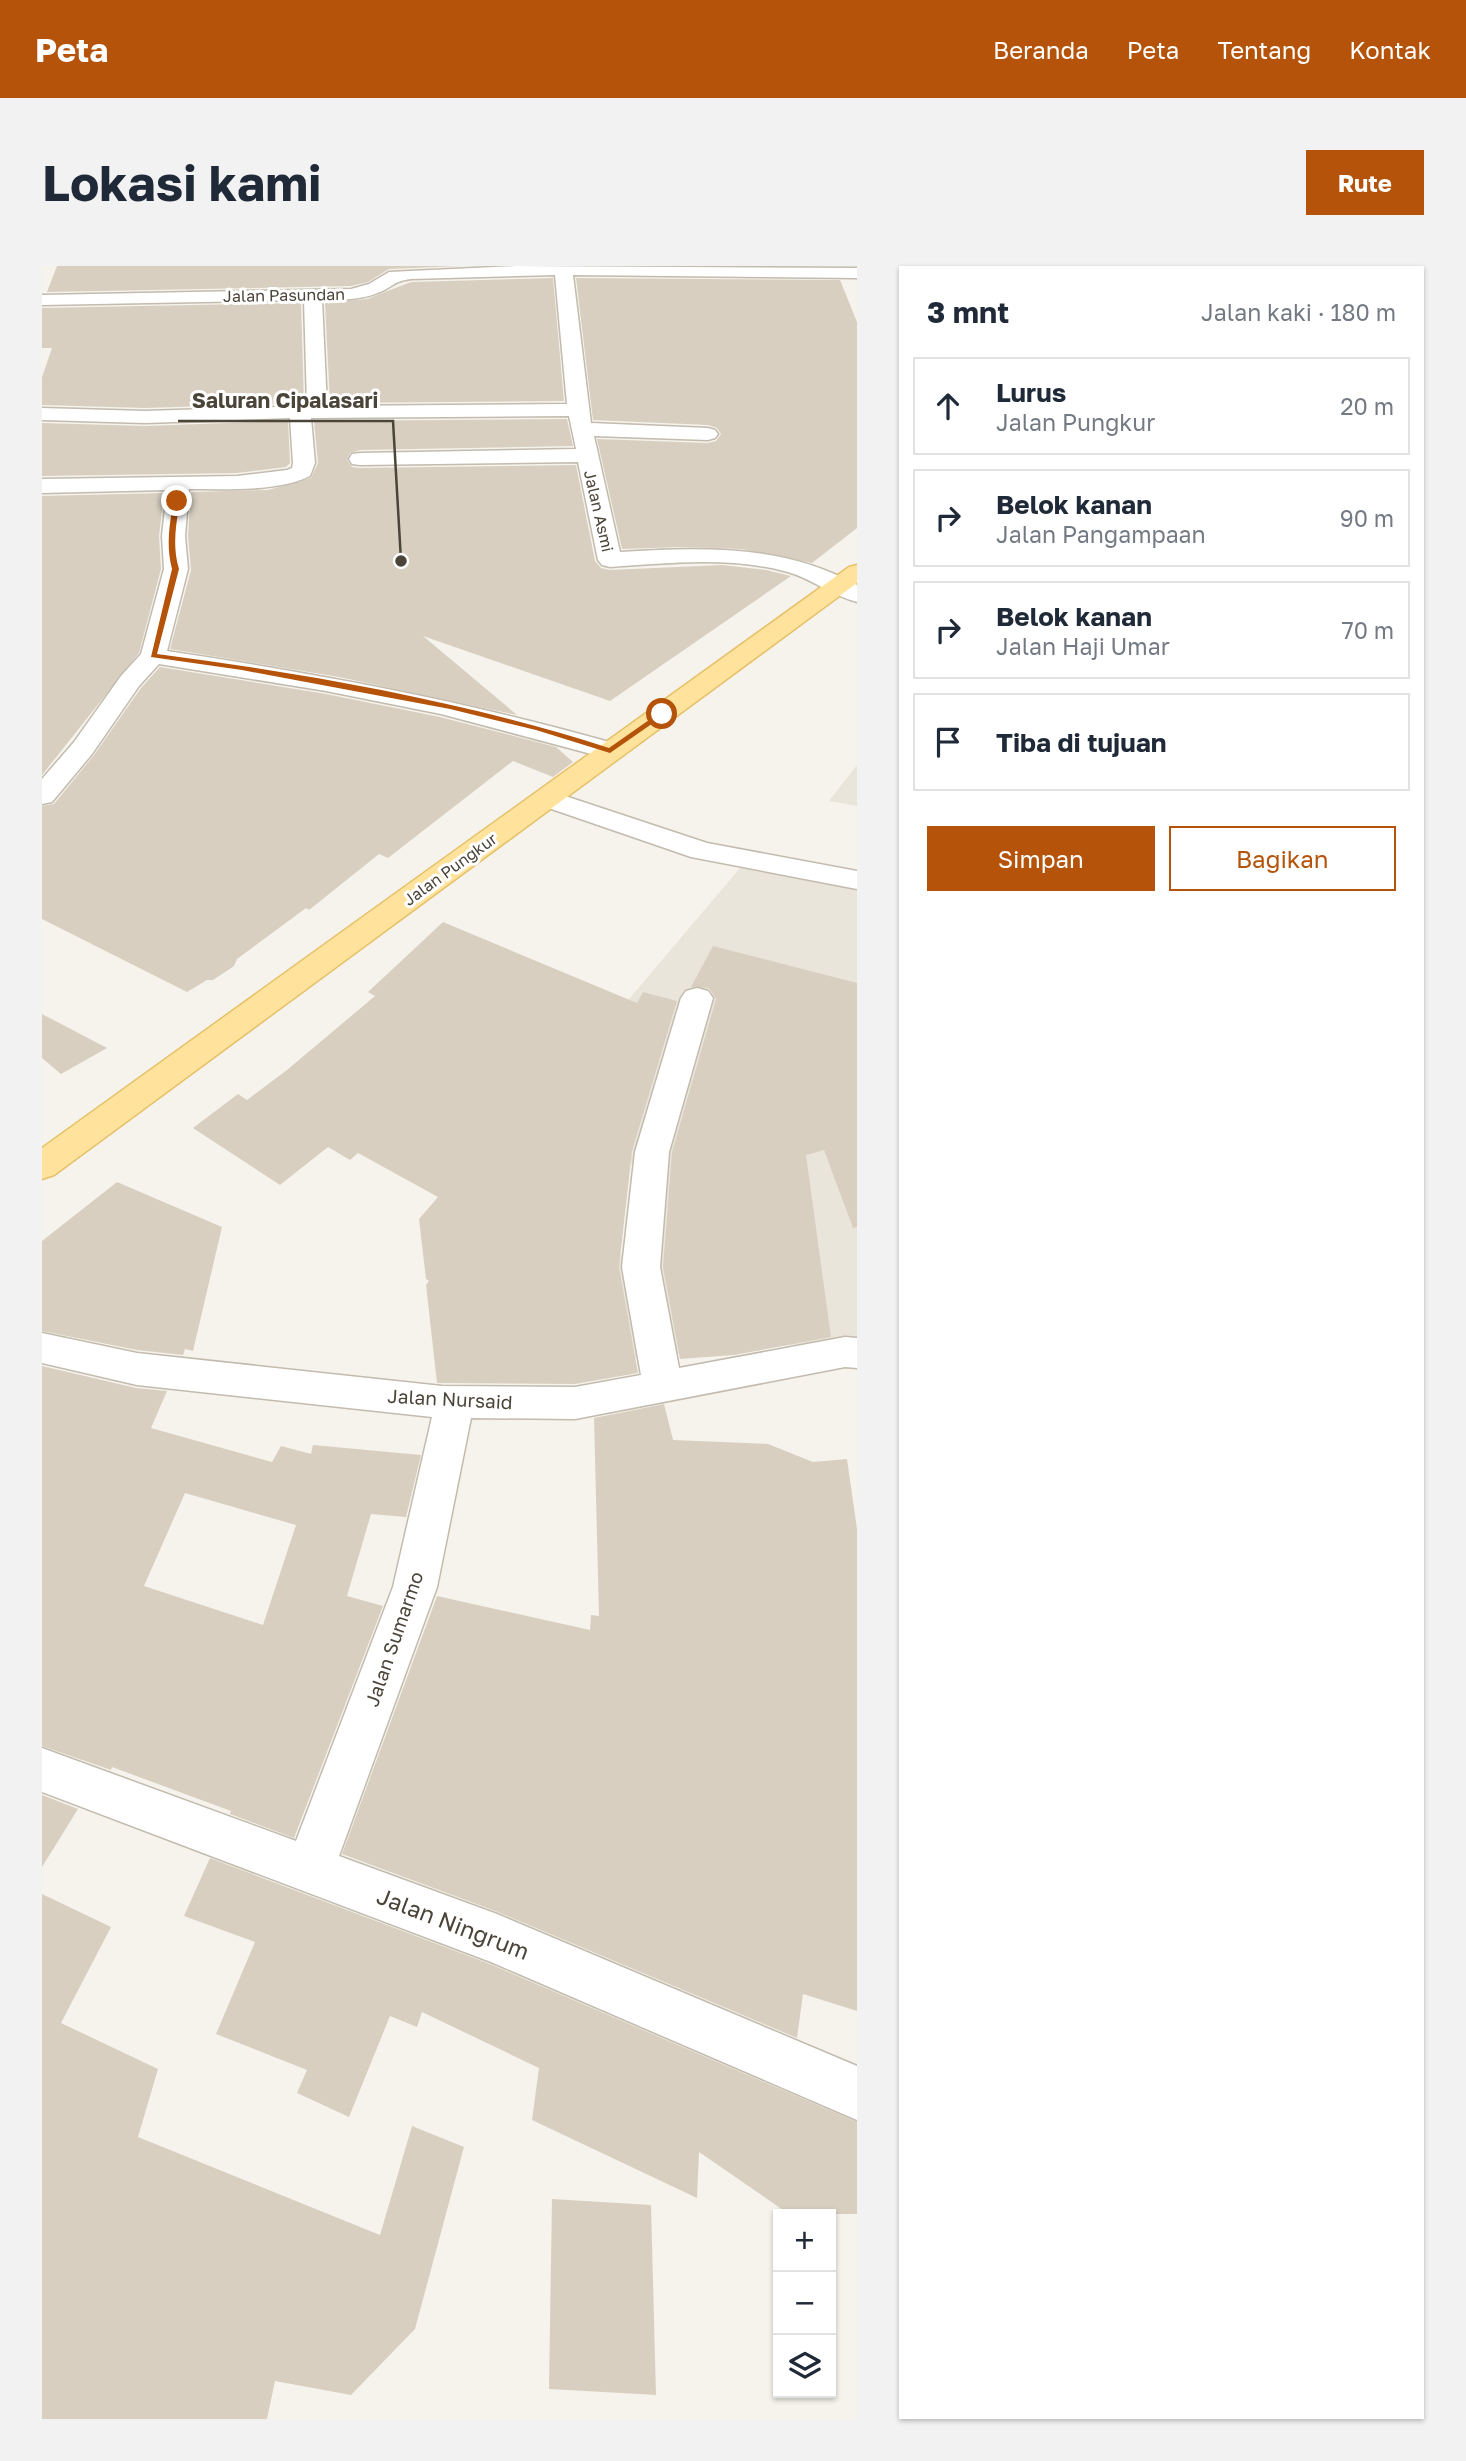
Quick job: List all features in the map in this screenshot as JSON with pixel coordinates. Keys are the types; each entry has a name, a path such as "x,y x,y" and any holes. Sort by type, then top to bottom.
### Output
{"main road":[{"name":"Jalan Pungkur","path":"42,1166 610,751 852,584"}],"street":[{"name":"Jalan Pasundan","path":"42,300 364,292 389,277 411,274 563,268 857,272"},
{"name":"Jalan Asmi","path":"563,268 579,419 610,560 685,555 749,556 785,563 852,584"},
{"path":"42,486 237,482 292,476 302,471 309,412 313,295"},
{"path":"55,324 61,300"},
{"path":"42,414 145,417 309,412 579,419 708,434"},
{"path":"360,459 586,455"},
{"path":"42,796 83,748 130,681 153,656 176,569 172,527 179,484"},
{"path":"153,656 242,668 450,707 539,728 610,751"},
{"path":"547,798 701,851 857,880"},
{"path":"663,1385 641,1267 652,1152 696,998"},
{"name":"Jalan Nursaid","path":"42,1348 137,1369 455,1402 575,1403 845,1352 857,1353"},
{"name":"Jalan Sumarmo","path":"310,1869 415,1587 455,1402"},
{"name":"Jalan Ningrum","path":"42,1770 497,1939 857,2093"}],"shaded area":[{"path":"857,765 857,806 829,801"},
{"path":"751,855 857,873 857,1340 592,1361 566,1254 634,1255 650,1170 511,1132 601,1032"}],"building":[{"path":"57,266 460,266 389,269 368,282 351,286 47,292"},
{"path":"553,278 564,401 330,403 325,303 367,299 411,282"},
{"path":"576,278 840,280 857,322 857,528 812,563 742,549 622,549 597,439 708,443 716,441 721,434 717,428 708,425 593,420"},
{"path":"301,303 304,403 145,408 42,405 42,377 52,348 42,348 42,308"},
{"path":"567,419 573,446 360,450 350,453 347,460 352,467 360,468 576,465 595,561 601,568 610,570 722,565 791,576 610,701 423,636 517,715 339,677 170,649 191,570 188,536 191,492 268,490 311,478 318,463 314,421"},
{"path":"288,421 290,463 286,467 237,473 42,476 42,423 145,426"},
{"path":"164,493 159,536 161,569 139,653 42,775 42,496"},
{"path":"160,667 326,694 440,717 556,747 573,762 553,777 513,761 388,858 379,854 309,910 306,908 237,959 234,966 187,992 42,919 42,806 54,804 94,755 141,688"},
{"path":"443,922 637,1003 643,992 677,1001 632,1151 619,1267 638,1373 575,1384 437,1383 426,1285 429,1281 426,1279 419,1219 438,1197 358,1153 350,1160 328,1147 280,1185 193,1128 238,1094 247,1100 287,1070 375,996 368,992"},
{"path":"713,946 857,983 857,1227 853,1228 824,1150 806,1155 831,1337 734,1355 680,1359 663,1267 672,1152 716,999 709,988 691,987"},
{"path":"42,1014 107,1048 61,1074 42,1058"},
{"path":"117,1182 222,1227 193,1351 185,1349 183,1355 137,1350 42,1331 42,1241"},
{"path":"42,1366 136,1388 167,1391 151,1428 272,1462 281,1446 311,1454 313,1445 421,1455 406,1517 371,1514 347,1596 383,1606 294,1838 230,1814 231,1811 112,1767 111,1770 42,1746","holes":["185,1493 296,1525 263,1625 144,1586"]},
{"path":"664,1404 673,1440 768,1444 813,1462 847,1459 857,1529 857,2011 803,1994 797,2038 498,1912 342,1854 437,1596 590,1630 591,1615 599,1616 594,1418"},
{"path":"42,1795 78,1809 42,1867"},
{"path":"210,1858 490,1964 857,2122 857,2214 836,2214 836,2209 782,2209 699,2152 697,2198 532,2120 539,2068 422,2012 417,2027 390,2016 349,2117 297,2093 307,2070 216,2034 255,1942 184,1916"},
{"path":"42,1894 111,1927 61,2023 158,2069 138,2137 380,2235 412,2126 464,2147 415,2329 351,2395 275,2381 267,2419 42,2419"},
{"path":"552,2199 651,2205 656,2395 549,2389"}],"place":[{"name":"Saluran Cipalasari","path":"401,561"}],"route":[{"path":"177,501 172,527 172,556 176,569 153,656 242,668 450,707 539,728 610,751 662,714"}]}
